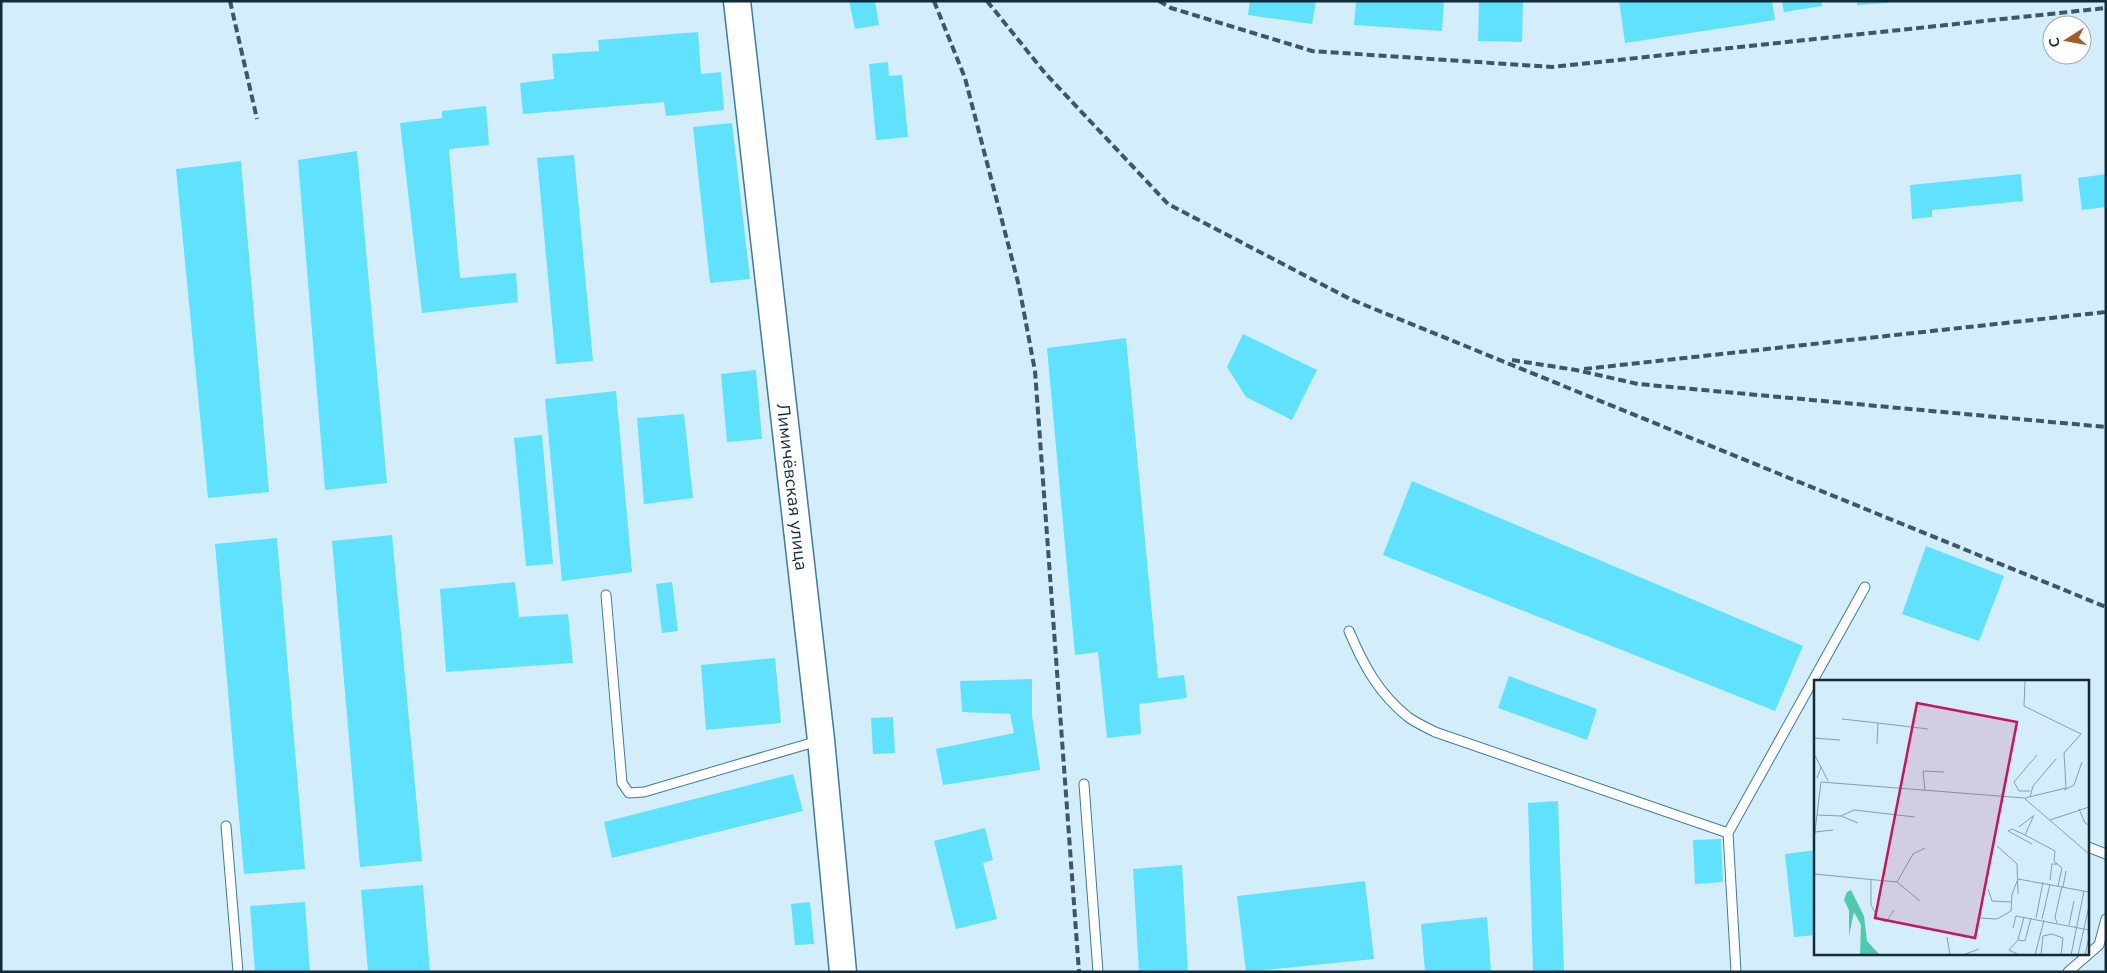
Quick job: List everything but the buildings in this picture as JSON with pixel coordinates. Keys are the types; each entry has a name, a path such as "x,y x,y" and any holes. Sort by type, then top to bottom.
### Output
{"main road":[{"name":"Лимичёвская улица","path":"737,1 821,740 843,972"}],"lane":[{"path":"1736,972 1728,834 1865,586"},
{"path":"606,595 622,783 629,793 644,792 821,740"},
{"path":"1349,631 1363,665 1380,689 1408,718 1435,732 1728,834"},
{"path":"1084,784 1098,972"},
{"path":"226,826 238,972"},
{"path":"2090,848 2106,854"},
{"path":"2090,952 2098,945 2106,919"},
{"path":"2068,972 2086,956"}],"railway":[{"path":"230,1 257,119"},
{"path":"934,1 965,78 1019,286 1035,371 1079,972"},
{"path":"987,1 1045,73 1168,204 1350,299 2106,607"},
{"path":"1159,1 1171,8 1312,51 1552,67 2106,8"},
{"path":"1584,369 2106,312"},
{"path":"1512,360 1576,370 1638,384 2106,427"}]}
